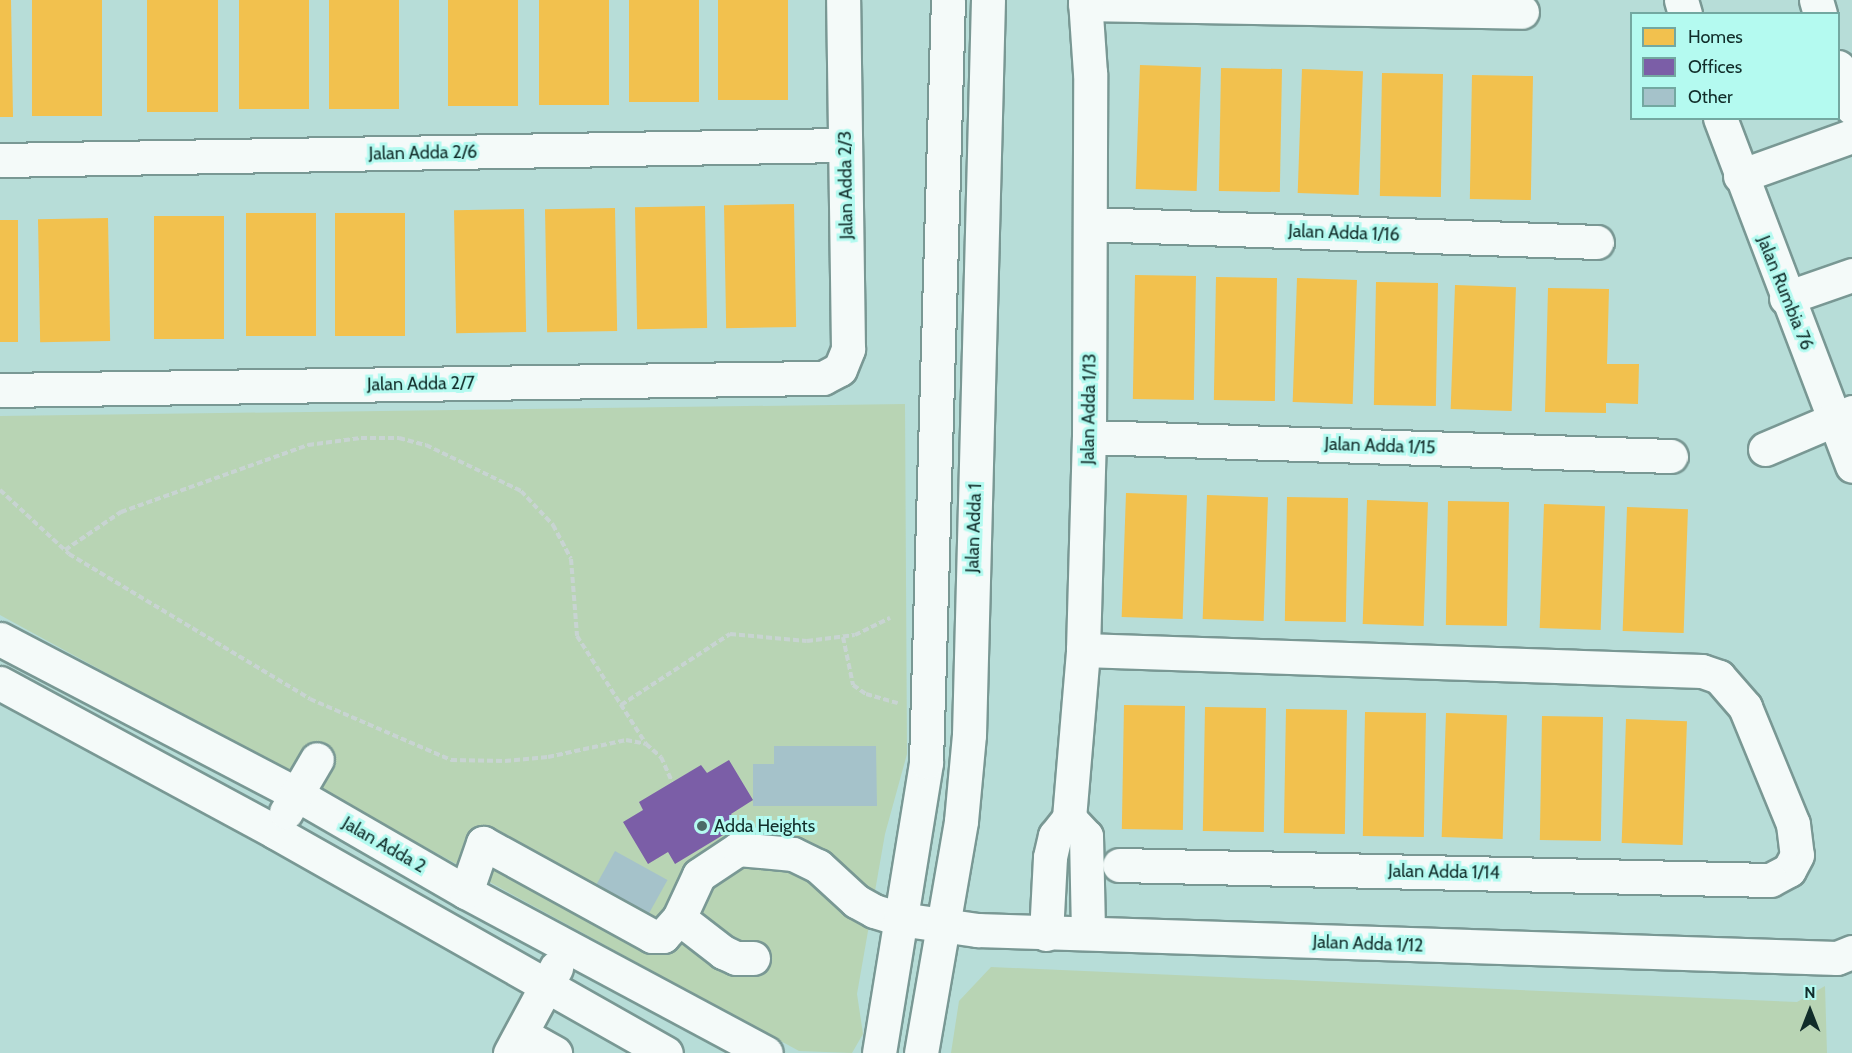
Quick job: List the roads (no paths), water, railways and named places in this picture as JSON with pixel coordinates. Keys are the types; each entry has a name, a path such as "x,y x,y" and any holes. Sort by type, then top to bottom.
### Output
{"street":[{"name":"Jalan Adda 2/3","path":"840,369 848,350 843,0"},
{"path":"879,1053 926,762 948,0"},
{"name":"Jalan Adda 1","path":"921,1053 961,821 969,735 988,0"},
{"path":"1085,2 1522,12"},
{"name":"Jalan Adda 1/13","path":"1069,818 1083,650 1089,437 1090,73 1085,2"},
{"path":"1840,71 1852,108"},
{"name":"Jalan Rumbia 76","path":"1721,120 1786,298 1844,415 1852,466"},
{"path":"1740,176 1852,136"},
{"name":"Jalan Adda 2/6","path":"0,160 845,145"},
{"name":"Jalan Adda 1/16","path":"1090,224 1597,242"},
{"path":"1786,298 1852,275"},
{"name":"Jalan Adda 2/7","path":"0,390 823,378 840,369"},
{"path":"1765,449 1844,415"},
{"name":"Jalan Adda 1/15","path":"1089,437 1671,456"},
{"name":"Jalan Adda 2","path":"0,639 296,794 466,892 766,1053"},
{"name":"Jalan Adda 1/14","path":"1083,650 1702,670 1726,683 1745,707 1793,824 1797,855 1789,870 1770,880 1119,865"},
{"path":"0,683 275,832 666,1053"},
{"path":"275,832 317,759"},
{"path":"1046,934 1050,857 1055,836 1069,818 1086,836 1088,933"},
{"path":"466,892 483,843 652,936 663,936 679,918 723,952 736,958 753,958"},
{"name":"Jalan Adda 1/12","path":"679,918 699,875 738,849 793,855 818,866 856,901 900,919 943,926 1046,934 1088,933 1844,955"},
{"path":"555,1053 515,1044 568,946"}],"place":[{"name":"Adda Heights","path":"702,826"}]}
